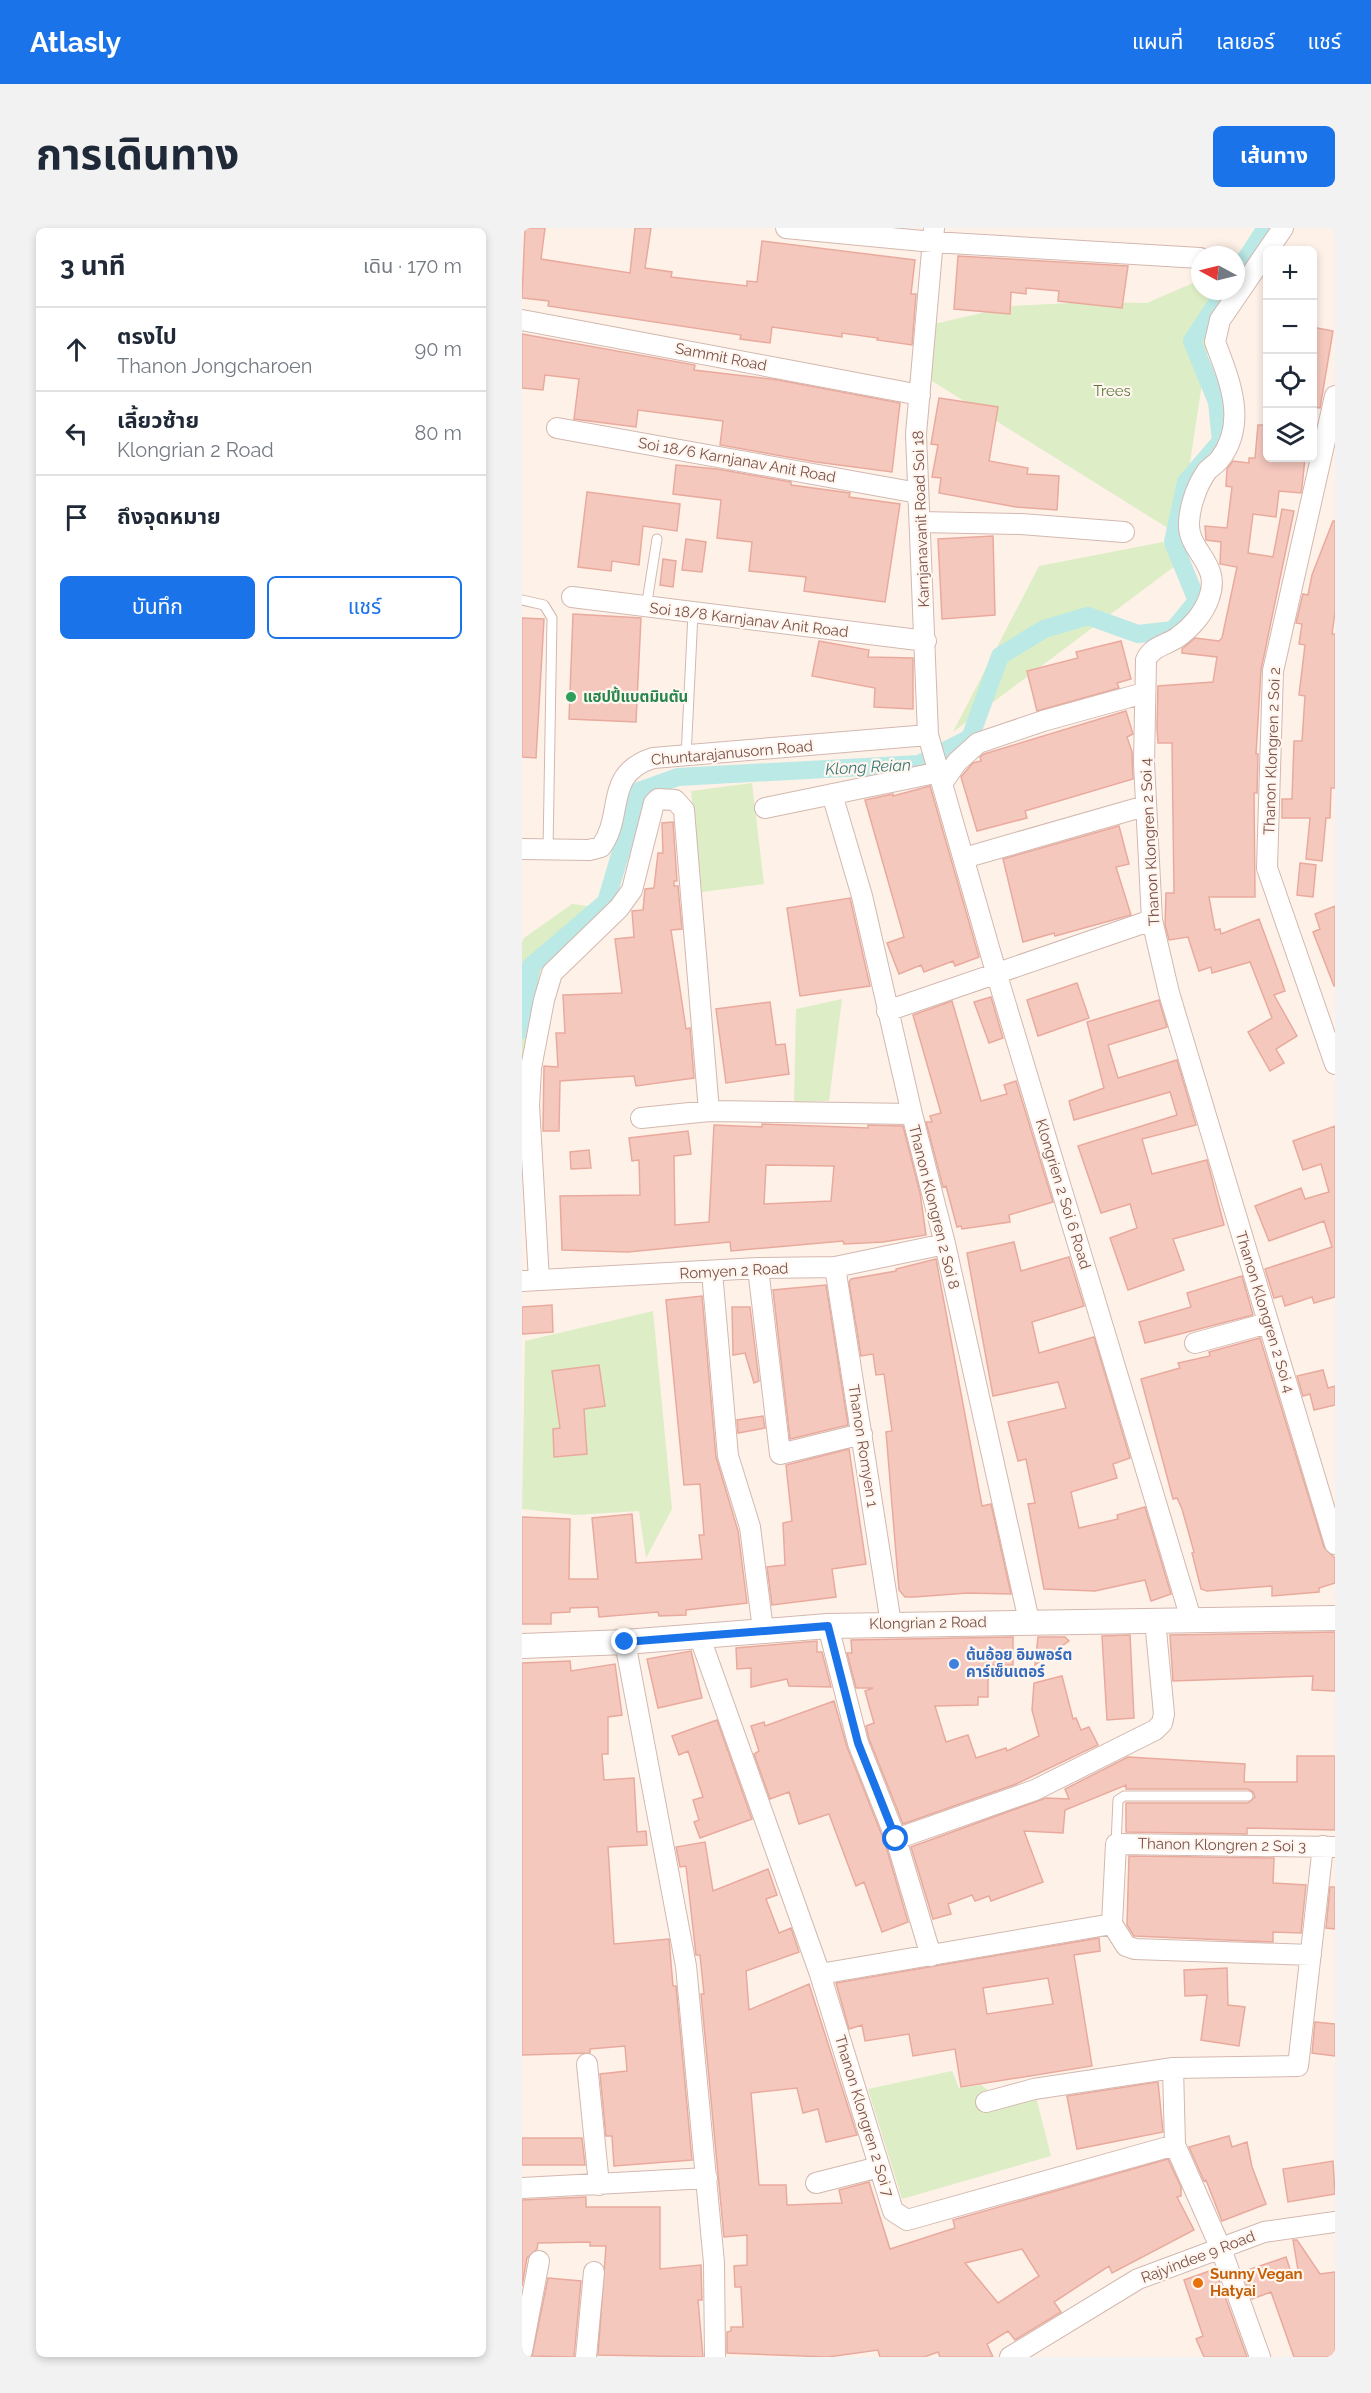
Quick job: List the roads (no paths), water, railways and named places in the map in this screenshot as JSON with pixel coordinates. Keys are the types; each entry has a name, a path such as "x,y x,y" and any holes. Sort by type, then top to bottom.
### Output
{"street":[{"path":"786,228 934,235 1191,257"},
{"name":"Thanon Klongren 2 Soi 4","path":"1245,274 1283,228"},
{"name":"Karnjanavanit Road Soi 18","path":"934,235 916,434 926,640 928,736 941,774"},
{"name":"Thanon Klongren 2 Soi 4","path":"1230,300 1214,337 1234,393 1233,427 1227,447 1220,459 1207,471 1190,512 1189,533 1212,573 1209,598 1191,626 1178,638 1149,654 1144,693 1145,806 1152,920 1169,993 1335,1544"},
{"name":"Sammit Road","path":"522,320 920,394"},
{"name":"Thanon Klongren 2 Soi 2","path":"1335,396 1273,671 1267,868 1335,1064"},
{"name":"Soi 18/6 Karnjanav Anit Road","path":"557,428 918,493"},
{"path":"920,522 1021,524 1124,532"},
{"name":"Soi 18/8 Karnjanav Anit Road","path":"572,597 646,608 926,640"},
{"path":"765,808 941,774 978,743 1043,721 1144,693"},
{"name":"Chuntarajanusorn Road","path":"522,849 589,850 601,847 606,837 618,790 632,766 653,758 928,736"},
{"name":"Klongrien 2 Soi 6 Road","path":"941,774 996,972 1191,1619"},
{"name":"Thanon Klongren 2 Soi 8","path":"832,794 862,896 912,1114 945,1244 1029,1621"},
{"path":"530,1281 529,1104 531,1068 544,1000 552,973 619,908 632,890 654,803 661,798 675,800 684,810 709,1112"},
{"path":"964,858 1145,806"},
{"path":"888,1011 1152,920"},
{"path":"641,1118 709,1112 912,1114"},
{"name":"Romyen 2 Road","path":"530,1281 758,1268 835,1267 945,1244"},
{"name":"Thanon Romyen 1","path":"835,1267 891,1624"},
{"path":"758,1268 780,1454 862,1434"},
{"path":"712,1272 728,1456 750,1527 763,1630"},
{"path":"1195,1344 1268,1323"},
{"name":"Klongrian 2 Road","path":"522,1646 625,1642 828,1626 1029,1621 1335,1618"},
{"path":"896,1839 1035,1790 1155,1730 1162,1723 1164,1714 1155,1620"},
{"path":"828,1626 858,1743 896,1839 931,1956"},
{"name":"Thanon Klongren 2 Soi 7","path":"699,1635 820,1974 891,2209 898,2217 907,2220 1175,2145"},
{"path":"625,1642 686,1966 714,2263 715,2357"},
{"name":"Thanon Klongren 2 Soi 3","path":"1112,1924 1116,1844 1329,1847"},
{"path":"986,2102 1034,2089 1173,2068 1298,2066 1311,1955 1329,1847"},
{"path":"820,1974 1112,1924 1126,1946 1136,1949 1311,1955"},
{"path":"586,2064 599,2185"},
{"path":"1173,2068 1175,2145 1221,2249 1260,2357"},
{"path":"816,2183 879,2167"},
{"path":"522,2188 707,2178"},
{"name":"Rajyindee 9 Road","path":"1010,2357 1138,2279 1264,2232 1335,2222"},
{"path":"522,2351 539,2261"},
{"path":"586,2357 594,2272"}],"lane":[{"path":"646,608 657,539"},
{"path":"522,600 544,605 552,618 548,850"},
{"path":"686,757 693,613"},
{"path":"1116,1844 1116,1807 1118,1800 1124,1796 1248,1796"}],"waterway":[{"name":"Klong Reian","path":"1245,260 1266,228"},
{"name":"Klong Reian","path":"522,1030 531,966 606,902 639,791 678,777 919,764 970,738 1000,656 1044,629 1088,616 1138,634 1173,630 1197,601 1173,542 1186,482 1221,441 1217,402 1192,341 1219,300"}],"place":[{"name":"แฮปปี้แบตมินตัน","path":"571,697"},
{"name":"ต้นอ้อย อิมพอร์ต คาร์เซ็นเตอร์","path":"954,1664"},
{"name":"Sunny Vegan Hatyai","path":"1198,2283"}],"park label":[{"name":"Trees","path":"1112,391"}]}
